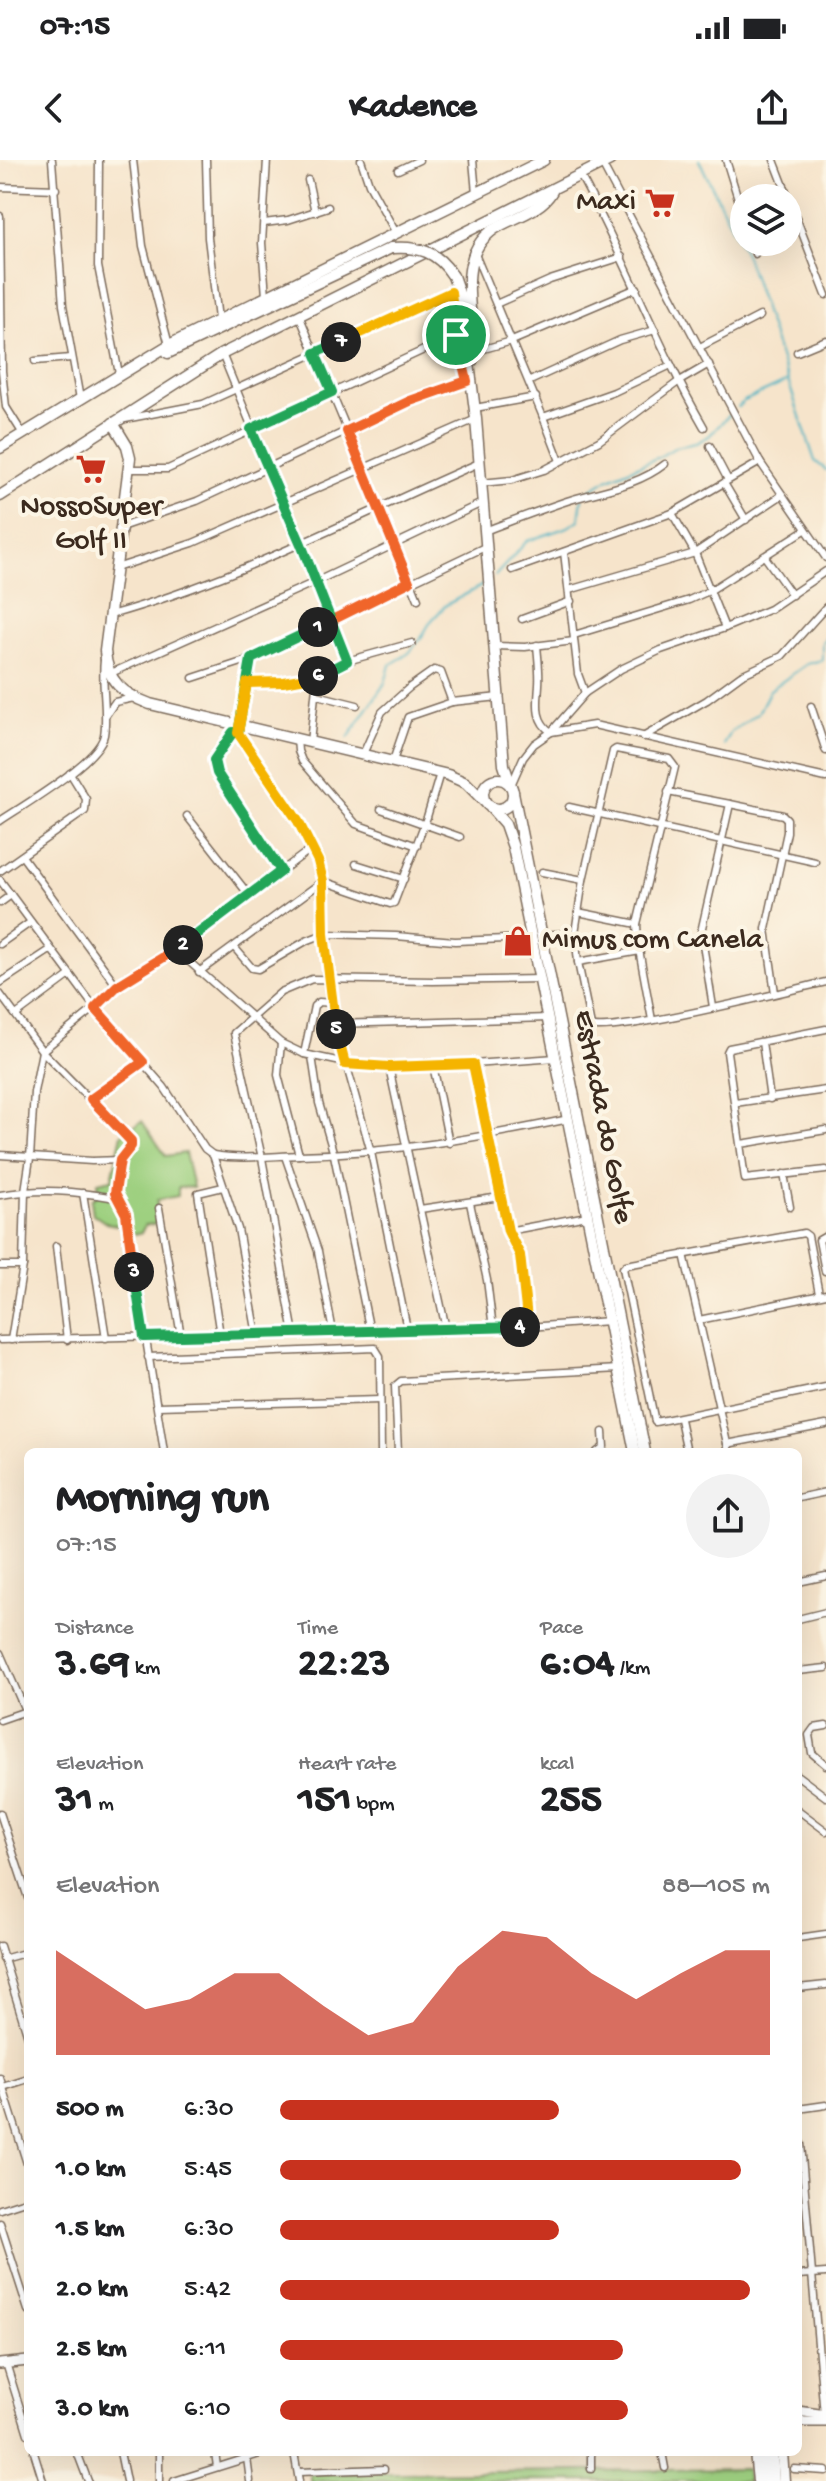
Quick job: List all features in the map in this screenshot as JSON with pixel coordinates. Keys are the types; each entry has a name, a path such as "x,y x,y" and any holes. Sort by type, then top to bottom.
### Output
{"highway":[{"path":"0,448 116,376 218,319 544,160"},
{"path":"0,496 222,354 606,162"},
{"path":"469,382 473,352 469,281 474,251 481,240 498,226 539,205 553,188"},
{"path":"116,376 391,248 415,248 431,253 453,276 461,299 469,382"},
{"name":"Estrada do Golfe","path":"469,382 476,413 487,530 504,765 512,789 540,979 634,1448"},
{"path":"108,674 105,651 130,469 129,452 116,422"},
{"name":"Estrada do Golfe","path":"108,674 121,691 134,698 239,729 297,739 440,773 466,783 505,824 536,936 644,1448"},
{"path":"498,779 512,789 509,805 501,809 488,805 483,791 488,782 498,779"},
{"path":"757,2456 768,2478"},
{"path":"765,2456 768,2478"},
{"path":"768,2478 771,2456"},
{"path":"782,2456 784,2481"}],"main road":[{"path":"2,2362 24,2359"},
{"path":"802,2412 825,2417"},
{"path":"802,2421 825,2417"}],"street":[{"path":"52,160 63,305 80,399"},
{"path":"99,160 98,266 116,376"},
{"path":"133,160 143,246 169,345"},
{"path":"206,160 208,238 218,319"},
{"path":"266,296 262,243 267,160"},
{"path":"361,160 369,184 396,233"},
{"path":"398,170 419,160"},
{"path":"473,160 476,193"},
{"path":"726,160 733,184"},
{"path":"774,160 826,295"},
{"path":"606,162 760,462 826,558"},
{"path":"580,175 637,288 678,382 704,427"},
{"path":"308,180 315,212"},
{"path":"0,187 56,189"},
{"path":"264,223 328,207"},
{"path":"0,216 2,371 6,407 23,434"},
{"path":"474,251 530,381 560,461"},
{"path":"496,304 550,280 622,257"},
{"path":"473,352 512,341 637,288"},
{"path":"116,422 203,404 451,292 456,335 469,382 410,401 197,501 121,527"},
{"path":"298,314 418,599"},
{"path":"700,347 760,316"},
{"path":"530,381 620,340 655,330"},
{"path":"130,469 168,469 456,335"},
{"path":"797,352 826,340"},
{"path":"222,354 347,661"},
{"path":"35,361 71,358"},
{"path":"481,483 512,480 544,470 599,441 678,382 709,364"},
{"path":"543,417 614,392 671,365"},
{"path":"116,568 193,543 285,505 476,413 536,397"},
{"path":"710,446 746,520"},
{"path":"110,615 162,601 213,582 480,462"},
{"path":"512,570 672,513 760,462"},
{"path":"487,530 652,474 665,464"},
{"path":"569,590 695,553 782,495"},
{"path":"108,674 315,582 484,502"},
{"path":"672,513 695,553 725,628"},
{"path":"495,646 537,645 574,638 679,603 711,590 805,530"},
{"path":"193,678 251,659 487,546"},
{"path":"564,552 578,674 585,693"},
{"path":"765,557 792,595"},
{"path":"512,789 523,758 585,693 621,669 661,650 770,609 826,571"},
{"path":"522,619 571,601"},
{"path":"643,737 707,700 741,675 782,656 826,607"},
{"path":"247,683 317,677 347,661 412,643"},
{"path":"537,645 537,708 542,726 551,732 594,725 826,778"},
{"path":"105,651 102,687 105,722"},
{"path":"251,659 239,729 298,821 312,848 323,881 324,934 335,1024 371,1152 407,1329"},
{"path":"363,754 382,712 434,670 441,672 452,702"},
{"path":"310,742 317,677"},
{"path":"317,695 357,705"},
{"path":"393,761 408,717 452,702 499,697"},
{"path":"1,819 70,773 98,748 104,736 106,713 111,705 134,698"},
{"path":"811,706 826,751"},
{"path":"239,729 233,732 214,760 214,766 281,871"},
{"path":"297,739 302,761 356,824 417,846"},
{"path":"652,1020 637,924 675,767 673,762 616,749 613,751 583,880 575,933 591,1026 604,1028 652,1020 825,983 826,995"},
{"path":"0,871 85,811 86,799 70,773"},
{"path":"323,881 390,904 397,899 440,773"},
{"path":"668,792 783,815 787,819 766,929 775,993"},
{"path":"713,1007 700,938 730,804"},
{"path":"569,807 815,862"},
{"path":"381,809 460,837"},
{"path":"187,816 249,895"},
{"path":"11,1340 23,1266 25,1191 34,1092 42,1051 117,986 176,950 312,848"},
{"path":"22,856 117,986"},
{"path":"356,864 404,879"},
{"path":"542,872 583,880"},
{"path":"0,880 50,950 95,1008 164,1087 205,1149 213,1155 262,1158 371,1152 449,1143 569,1119"},
{"path":"199,972 323,881"},
{"path":"0,903 11,895"},
{"path":"578,912 637,924"},
{"path":"0,944 31,922"},
{"path":"234,947 252,968 258,969 324,934 455,941 575,933"},
{"path":"0,983 50,950"},
{"path":"176,950 281,1043 304,1054 345,1064 389,1067 556,1058"},
{"path":"578,962 640,951"},
{"path":"16,1015 70,975"},
{"path":"294,1334 262,1158 234,1038 239,1028 281,992 312,979 540,979"},
{"path":"0,994 42,1051 130,1137 131,1146 120,1160 116,1198 126,1214 163,1448"},
{"path":"304,1054 314,1006 319,1002 332,1003"},
{"path":"335,1024 548,1018"},
{"path":"826,1029 727,1049 745,1179 826,1170"},
{"path":"762,1042 770,1099"},
{"path":"281,1043 278,1075 299,1155"},
{"path":"312,1056 319,1103 334,1155 370,1332"},
{"path":"91,1099 143,1062"},
{"path":"473,1064 508,1231 520,1255 528,1327"},
{"path":"433,1065 449,1143"},
{"path":"389,1067 446,1329"},
{"path":"735,1103 826,1090"},
{"path":"741,1144 826,1130"},
{"path":"0,1155 120,1160"},
{"path":"213,1155 244,1252 257,1335"},
{"path":"285,1156 318,1251 333,1332"},
{"path":"784,1174 790,1207"},
{"path":"220,1335 198,1193 223,1187"},
{"path":"0,1195 25,1191 83,1193 116,1198"},
{"path":"83,1193 106,1338"},
{"path":"420,1209 500,1197"},
{"path":"470,1203 487,1280 493,1328"},
{"path":"159,1208 181,1336"},
{"path":"508,1231 588,1216"},
{"path":"699,1320 822,1294 808,1236 804,1233 623,1268 654,1420 658,1423 826,1387"},
{"path":"825,1271 819,1240 826,1236"},
{"path":"56,1246 67,1340"},
{"path":"684,1254 728,1448 826,1425"},
{"path":"0,1266 23,1266"},
{"path":"0,1340 370,1332 609,1321"},
{"path":"148,1357 375,1348 380,1356 381,1448"},
{"path":"398,1448 395,1386 401,1381 619,1369"},
{"path":"158,1406 380,1400"},
{"path":"680,1419 685,1448"},
{"path":"603,1432 603,1448"},
{"path":"802,1497 826,1492"},
{"path":"802,1581 826,1576"},
{"path":"802,1618 826,1612"},
{"path":"0,1653 24,1707"},
{"path":"802,1671 826,1668"},
{"path":"0,1720 24,1715"},
{"path":"826,1726 814,1728 809,1735 812,1753 826,1765"},
{"path":"802,1779 826,1797"},
{"path":"0,1813 24,1886"},
{"path":"802,1813 826,1832"},
{"path":"0,1841 8,1838"},
{"path":"802,1937 826,1934"},
{"path":"0,1946 24,2025"},
{"path":"2,1960 24,1953"},
{"path":"802,1988 826,1985"},
{"path":"0,2078 24,2155"},
{"path":"2,2088 24,2080"},
{"path":"802,2108 826,2105"},
{"path":"802,2156 825,2417"},
{"path":"0,2209 24,2201"},
{"path":"0,2223 24,2298"},
{"path":"802,2275 826,2273"},
{"path":"2,2362 24,2423"},
{"path":"35,2456 43,2481"},
{"path":"79,2456 88,2481"},
{"path":"121,2456 126,2481"},
{"path":"159,2456 159,2481"},
{"path":"216,2456 217,2467"},
{"path":"174,2481 253,2456"},
{"path":"295,2456 299,2481"},
{"path":"591,2456 591,2469"},
{"path":"663,2456 665,2468"},
{"path":"247,2458 250,2481"},
{"path":"298,2472 384,2469"},
{"path":"794,2469 826,2471"}],"green space":[{"path":"142,1121 166,1156 185,1153 193,1187 178,1188 178,1196 157,1200 157,1224 145,1225 141,1233 131,1234 124,1223 121,1226 106,1223 93,1214 91,1200 99,1194 98,1182 112,1179 122,1134"},
{"path":"746,2469 747,2481 310,2481 310,2474"}],"waterway":[{"path":"699,160 746,256 815,461 826,470"},
{"path":"738,407 744,401 786,382"},
{"path":"585,493 609,478 676,447 696,443 709,436 731,413"},
{"path":"495,576 527,541 579,520 582,498"},
{"path":"348,738 385,683 390,665 409,653 446,605 483,585"},
{"path":"724,745 731,732 758,713 770,690 807,664 822,660 822,642 826,638"}],"place":[{"name":"Maxi","path":"660,203"},
{"name":"NossoSuper Golf II","path":"91,469"},
{"name":"Mimus com Canela","path":"518,941"}],"route":[{"path":"456,335 451,292 315,353 332,392 251,429 285,505 315,582 331,621 347,661 317,677 247,683 239,724 238,733 298,821 318,861 323,881 324,934 335,1024 345,1064 389,1067 473,1064 508,1231 520,1255 528,1327 144,1337 126,1214 115,1193 120,1160 131,1146 131,1141 91,1099 143,1062 95,1008 117,986 176,950 281,871 217,773 214,760 233,732 238,733 247,683 251,659 331,621 409,582 347,431 410,401 467,381 456,335"}]}
